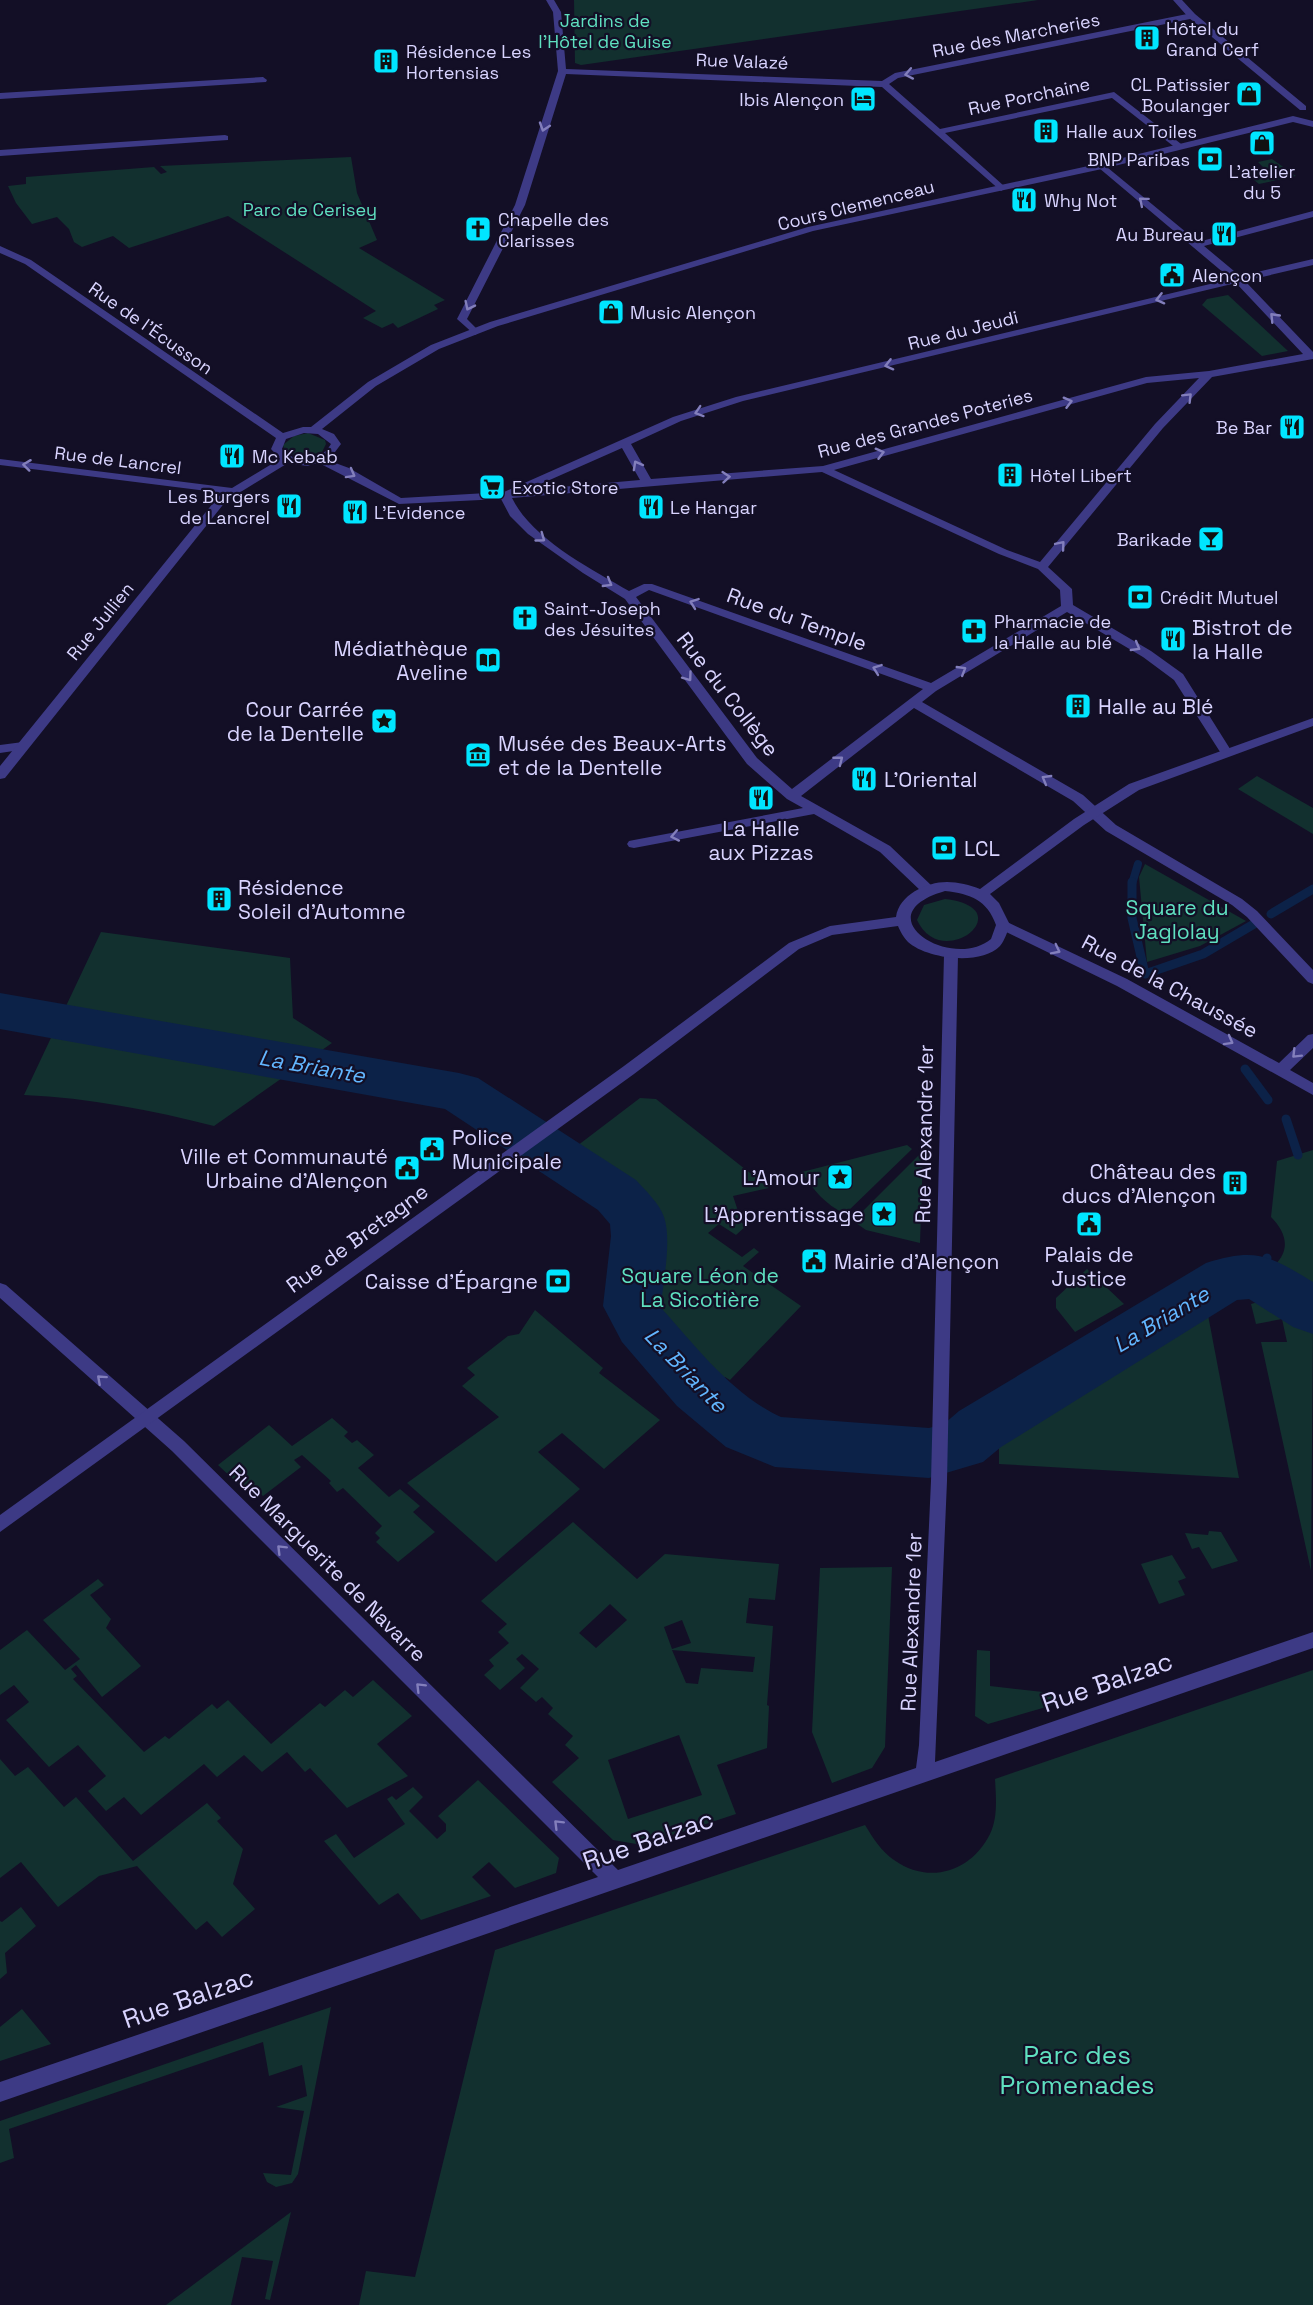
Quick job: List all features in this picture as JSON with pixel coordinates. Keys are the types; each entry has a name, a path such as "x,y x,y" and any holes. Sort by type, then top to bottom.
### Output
{"street":[{"path":"475,332 462,319 520,205 562,71 557,12 550,0"},
{"path":"1177,0 1192,16 1308,109"},
{"name":"Rue des Marcheries","path":"884,84 895,76 1192,16"},
{"name":"Rue Valazé","path":"562,71 884,84"},
{"path":"0,96 263,80"},
{"path":"884,84 1001,188"},
{"name":"Rue Porchaine","path":"939,132 1114,96 1180,147"},
{"path":"1308,109 1291,112 1293,119 1313,124"},
{"name":"Cours Clemenceau","path":"314,430 372,384 435,347 475,332 811,230 1102,166 1293,119"},
{"path":"0,153 225,138"},
{"path":"1102,166 1236,278"},
{"path":"1197,245 1313,214"},
{"name":"Rue de l'Écusson","path":"0,249 28,262 282,437"},
{"name":"Rue du Jeudi","path":"505,496 677,419 740,399 1010,336 1236,278 1313,262"},
{"name":"Rue des Grandes Poteries","path":"320,460 345,470 399,501 505,496 824,469 1146,380 1209,375 1311,356 1236,278"},
{"path":"1042,567 1159,426 1209,375"},
{"path":"303,430 314,430 333,438 336,444 328,455 320,460 297,462 286,460 276,449 282,437 303,430"},
{"path":"625,443 647,483"},
{"name":"Rue Jullien","path":"0,775 222,499 231,491 286,460"},
{"name":"Rue de Lancrel","path":"0,462 231,491"},
{"path":"824,469 1003,552 1042,567 1066,589 1067,607"},
{"name":"Rue du Collège","path":"505,496 514,514 532,531 586,571 629,596 752,761 792,796"},
{"name":"Rue du Temple","path":"629,596 648,586 932,688"},
{"path":"927,889 885,849 792,796 932,688 1067,607"},
{"path":"1067,607 1147,654 1179,677 1226,752"},
{"path":"913,702 1078,798 1111,828 1252,914 1313,979"},
{"path":"982,894 1094,812 1134,787 1313,722"},
{"path":"0,749 23,746"},
{"path":"634,844 815,810"},
{"path":"945,886 964,888 982,894 998,908 1004,925 996,941 978,952 951,955 929,950 910,938 902,921 904,908 913,897 927,889 945,886"},
{"name":"Rue de Bretagne","path":"0,1525 144,1418 517,1151 794,946 830,931 902,921"},
{"name":"Rue de la Chaussée","path":"1004,925 1052,947 1313,1090"},
{"name":"Rue Alexandre 1er","path":"924,1774 929,1733 939,1472 951,955"},
{"path":"1280,1071 1313,1039"},
{"name":"Rue Marguerite de Navarre","path":"0,1288 178,1446 614,1880"},
{"name":"Rue Balzac","path":"0,2092 1313,1640"}],"green space":[{"name":"Jardins de l'Hôtel de Guise","path":"574,0 1038,0 581,65 575,63"},
{"name":"Parc de Cerisey","path":"351,157 357,193 377,240 359,248 445,300 434,305 438,309 398,328 393,323 382,328 363,318 376,311 228,216 129,248 113,236 82,247 74,242 69,229 57,217 32,224 16,203 8,186 26,184 26,177 154,167 161,174 167,172 160,166"},
{"path":"1272,159 1296,176 1259,184 1244,172 1256,169 1268,177 1272,176 1258,162"},
{"path":"1228,295 1288,351 1262,356 1202,305 1207,299"},
{"path":"308,433 325,440 326,444 322,452 302,457 285,452 283,445 294,436"},
{"path":"1257,776 1313,808 1313,834 1238,789"},
{"name":"Square du Jaglolay","path":"1145,864 1246,921 1200,946 1147,962 1139,877"},
{"path":"945,899 967,905 977,914 977,924 970,933 957,939 943,941 929,935 917,920 924,905"},
{"path":"101,932 290,958 293,1018 332,1043 214,1126 120,1106 24,1095"},
{"name":"Square Léon de La Sicotière","path":"640,1098 656,1099 769,1188 733,1196 742,1223 746,1226 736,1235 719,1224 708,1233 742,1257 754,1248 759,1252 743,1266 801,1306 730,1380 725,1377 719,1383 692,1359 699,1353 649,1306 656,1232 653,1212 647,1203 629,1185 573,1149"},
{"path":"907,1145 912,1149 845,1214 820,1196 802,1172"},
{"path":"1313,1150 1313,1295 1275,1265 1283,1253 1285,1241 1271,1217 1277,1161"},
{"path":"919,1155 923,1155 920,1243 866,1230 853,1221"},
{"path":"1087,1269 1124,1304 1075,1332 1056,1308 1056,1298"},
{"path":"1276,1293 1313,1318 1311,1571 1261,1342 1287,1342 1282,1319 1256,1324 1251,1304 1258,1302 1254,1295"},
{"path":"535,1310 603,1368 599,1373 660,1420 604,1469 562,1433 538,1452 580,1489 496,1562 407,1483 499,1417 462,1386 475,1375 467,1368 508,1336 519,1334"},
{"path":"1208,1315 1239,1478 999,1464 999,1439"},
{"path":"332,1418 348,1432 344,1436 352,1443 357,1440 374,1455 358,1468 389,1497 400,1489 420,1506 413,1512 435,1532 398,1562 376,1542 380,1538 375,1533 382,1526 343,1488 337,1492 329,1483 331,1481 302,1455 294,1460 301,1467 263,1496 257,1490 250,1495 218,1465 269,1425 292,1446"},
{"path":"573,1522 637,1579 665,1554 779,1564 775,1600 749,1598 746,1623 773,1626 767,1705 769,1706 767,1748 717,1765 736,1814 642,1845 613,1840 552,1782 579,1758 565,1745 573,1736 548,1714 553,1708 542,1697 536,1702 520,1688 539,1669 522,1654 516,1659 525,1668 500,1690 484,1675 494,1666 489,1660 509,1643 498,1632 507,1624 481,1601","holes":["610,1604 627,1620 596,1648 579,1633","682,1620 691,1643 672,1649 664,1627","672,1650 755,1657 753,1672 701,1668 698,1684 686,1683","679,1735 702,1795 628,1819 608,1760"]},
{"path":"1209,1531 1221,1532 1238,1561 1212,1569 1199,1547 1192,1549 1185,1533 1208,1535"},
{"path":"1172,1555 1186,1578 1178,1581 1185,1595 1159,1604 1141,1564"},
{"path":"892,1567 885,1747 872,1768 832,1783 812,1732 820,1568"},
{"path":"98,1579 104,1585 90,1595 111,1619 106,1628 141,1666 102,1697 76,1665 71,1669 77,1676 73,1679 144,1752 165,1736 169,1739 212,1704 217,1709 228,1700 271,1744 320,1703 325,1707 345,1690 353,1697 373,1680 412,1716 377,1744 408,1776 347,1808 310,1768 305,1772 287,1752 262,1772 244,1755 217,1777 204,1764 141,1815 124,1797 106,1811 88,1791 106,1776 78,1745 49,1767 6,1720 29,1702 14,1685 0,1695 0,1650 27,1630 65,1670 80,1659 43,1620"},
{"path":"977,1650 990,1651 990,1686 1052,1693 1053,1705 988,1724 975,1716"},
{"name":"Parc des Promenades","path":"1313,1670 1313,2305 359,2305 366,2271 415,2277 495,1950 865,1825 885,1853 907,1868 921,1872 948,1871 972,1858 990,1834 995,1814 995,1779"},
{"path":"0,1759 15,1776 28,1767 64,1807 76,1797 133,1861 207,1803 221,1818 217,1821 243,1849 233,1884 255,1909 222,1937 207,1921 196,1930 137,1866 99,1876 58,1907 21,1862 0,1878"},
{"path":"478,1780 559,1858 556,1873 515,1888 489,1862 472,1877 491,1896 421,1920 398,1893 379,1905 324,1841 336,1834 354,1858 405,1824 387,1799 392,1796 396,1800 413,1787 423,1797 409,1811 437,1839 446,1831 446,1824 438,1816"},
{"path":"21,1907 36,1926 5,1953 7,1973 0,1979 0,1921 2,1922"},
{"path":"331,2007 298,2174 292,2183 276,2187 267,2182 263,2173 291,2175 304,2111 276,2107 307,2096 302,2065 269,2076 263,2042 9,2129 14,2158 0,2163 0,2121"},
{"path":"22,2009 51,2044 0,2061 0,2027"},
{"path":"291,2212 270,2300 265,2299 273,2261 242,2257 231,2305 166,2305"}],"waterway":[{"path":"1132,884 1138,864"},
{"path":"1132,884 1132,918 1145,974 1203,954 1254,924"},
{"path":"1271,914 1313,889"},
{"name":"La Briante","path":"0,1011 459,1092 617,1195 637,1218 639,1236 632,1306 642,1326 698,1389 747,1429 775,1442 929,1453 962,1444 980,1429 1226,1279 1257,1276 1313,1311"},
{"path":"1245,1069 1268,1100"},
{"path":"1286,1119 1298,1155"},
{"path":"1257,1276 1267,1258"}],"place":[{"name":"Hôtel du Grand Cerf","path":"1147,38"},
{"name":"Résidence Les Hortensias","path":"386,61"},
{"name":"CL Patissier Boulanger","path":"1249,94"},
{"name":"Ibis Alençon","path":"863,99"},
{"name":"Halle aux Toiles","path":"1046,131"},
{"name":"L'atelier du 5","path":"1262,143"},
{"name":"BNP Paribas","path":"1210,159"},
{"name":"Why Not","path":"1024,200"},
{"name":"Chapelle des Clarisses","path":"478,229"},
{"name":"Au Bureau","path":"1224,234"},
{"name":"Alençon","path":"1172,275"},
{"name":"Music Alençon","path":"611,312"},
{"name":"Be Bar","path":"1292,427"},
{"name":"Mc Kebab","path":"232,456"},
{"name":"Hôtel Libert","path":"1010,475"},
{"name":"Exotic Store","path":"492,487"},
{"name":"Les Burgers de Lancrel","path":"289,506"},
{"name":"Le Hangar","path":"651,507"},
{"name":"L'Evidence","path":"355,512"},
{"name":"Barikade","path":"1211,539"},
{"name":"Crédit Mutuel","path":"1140,597"},
{"name":"Saint-Joseph des Jésuites","path":"525,618"},
{"name":"Pharmacie de la Halle au blé","path":"974,631"},
{"name":"Bistrot de la Halle","path":"1173,639"},
{"name":"Médiathèque Aveline","path":"488,660"},
{"name":"Halle au Blé","path":"1078,706"},
{"name":"Cour Carrée de la Dentelle","path":"384,721"},
{"name":"Musée des Beaux-Arts et de la Dentelle","path":"478,755"},
{"name":"L'Oriental","path":"864,779"},
{"name":"La Halle aux Pizzas","path":"761,798"},
{"name":"LCL","path":"944,848"},
{"name":"Résidence Soleil d'Automne","path":"219,899"},
{"name":"Police Municipale","path":"432,1149"},
{"name":"Ville et Communauté Urbaine d'Alençon","path":"407,1168"},
{"name":"L'Amour","path":"840,1177"},
{"name":"Château des ducs d'Alençon","path":"1235,1183"},
{"name":"L'Apprentissage","path":"884,1214"},
{"name":"Palais de Justice","path":"1089,1224"},
{"name":"Mairie d'Alençon","path":"814,1261"},
{"name":"Caisse d'Épargne","path":"558,1281"}]}
